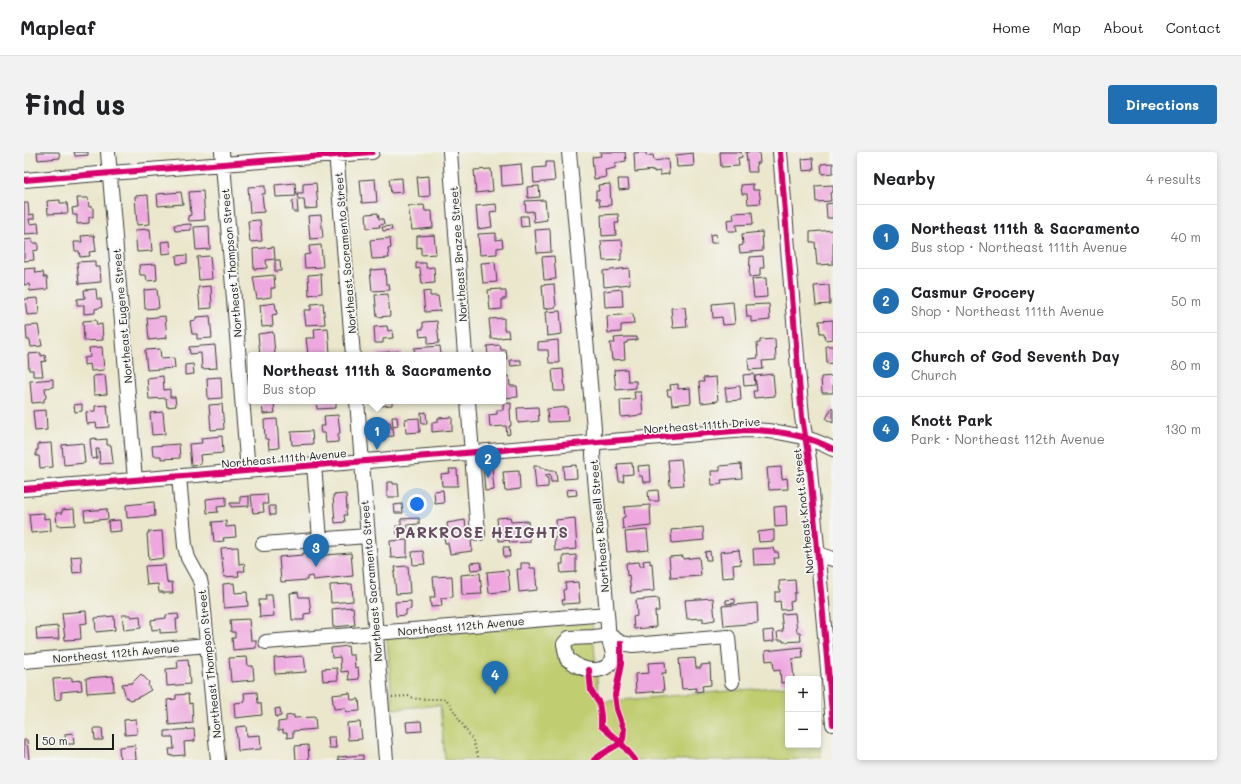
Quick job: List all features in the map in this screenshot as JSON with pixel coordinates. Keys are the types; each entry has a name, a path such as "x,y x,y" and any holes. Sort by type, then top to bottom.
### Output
{"street":[{"name":"Northeast Eugene Street","path":"108,152 135,480"},
{"path":"24,180 110,173 223,158 372,152"},
{"name":"Northeast Brazee Street","path":"450,152 465,352"},
{"name":"Northeast Russell Street","path":"569,152 594,428 593,455 609,635 621,643 634,645 728,637 732,682"},
{"name":"Northeast Knott Street","path":"780,152 802,418 809,460 817,554 827,600 833,724"},
{"name":"Northeast Sacramento Street","path":"336,153 353,352"},
{"name":"Northeast Thompson Street","path":"223,158 248,471"},
{"name":"Northeast Sacramento Street","path":"356,404 386,760"},
{"path":"468,404 478,534"},
{"name":"Northeast 111th Drive","path":"593,443 746,430 775,431 806,438 833,449"},
{"name":"Northeast 111th Avenue","path":"24,489 593,443"},
{"path":"314,465 320,540"},
{"name":"Northeast Thompson Street","path":"179,476 185,546 188,558 200,580 202,590 218,760"},
{"path":"263,544 367,536"},
{"path":"817,554 833,559"},
{"name":"Northeast 112th Avenue","path":"266,642 607,614"},
{"name":"Northeast 112th Avenue","path":"24,661 208,645"}],"path":[{"path":"380,698 408,696 417,699 447,700 472,741 479,760"}],"green space":[{"path":"592,622 599,702 785,686 785,748 820,748 821,757 786,760 445,760 440,705 393,709 387,638"}],"building":[{"path":"37,152 59,152 60,158 38,160"},
{"path":"74,152 88,152 88,155 75,156"},
{"path":"600,152 625,152 626,161 615,163 615,168 605,170 606,177 594,179 592,157 601,156"},
{"path":"646,152 646,156 653,155 654,161 668,159 669,174 660,175 660,171 654,172 654,170 635,172 634,153"},
{"path":"720,152 741,152 742,157 738,158 739,166 721,167"},
{"path":"746,152 759,152 760,163 756,163 757,172 748,172"},
{"path":"693,153 694,166 677,167 676,155"},
{"path":"813,158 814,170 803,171 802,159"},
{"path":"546,162 553,162 555,181 534,183 533,168 546,167"},
{"path":"833,163 833,173 822,174 821,164"},
{"path":"521,164 523,184 502,186 501,166"},
{"path":"491,169 493,191 476,193 474,170"},
{"path":"429,176 430,196 419,197 417,177"},
{"path":"402,178 403,192 391,193 389,179"},
{"path":"375,179 377,202 362,203 360,180"},
{"path":"618,179 628,179 629,189 619,190"},
{"path":"295,183 296,196 276,197 275,185"},
{"path":"316,183 318,208 305,209 304,199 298,199 297,193 303,193 303,184"},
{"path":"610,184 611,205 600,206 599,199 596,199 596,191 599,191 598,185"},
{"path":"753,184 753,190 759,190 761,203 748,204 747,194 742,194 741,185"},
{"path":"833,185 833,192 830,193 831,201 816,202 815,186"},
{"path":"265,186 265,194 262,194 264,212 250,213 248,187"},
{"path":"539,186 540,197 528,198 527,187"},
{"path":"203,191 205,220 189,221 188,216 191,215 189,192"},
{"path":"181,192 183,204 158,206 157,194"},
{"path":"148,195 150,224 137,225 135,196"},
{"path":"77,198 88,198 89,207 93,207 93,217 89,217 89,223 77,224 77,215 73,215 72,208 78,207"},
{"path":"60,200 60,203 67,203 68,213 48,214 47,201"},
{"path":"297,200 298,212 293,212 292,201"},
{"path":"545,200 547,220 534,222 533,211 526,212 525,201"},
{"path":"24,203 28,203 29,215 34,214 34,219 29,219 30,224 38,223 39,233 24,234"},
{"path":"833,203 833,218 827,218 826,204"},
{"path":"496,204 497,211 490,212 492,227 478,229 476,206"},
{"path":"424,205 425,211 432,211 433,228 412,230 408,206"},
{"path":"752,212 753,224 736,225 737,231 728,231 727,220 734,219 733,213"},
{"path":"378,213 379,219 383,219 384,224 379,225 380,227 367,228 366,214"},
{"path":"618,214 619,223 615,223 616,235 602,236 601,215"},
{"path":"321,215 323,238 310,239 308,216"},
{"path":"520,216 528,216 529,226 521,227"},
{"path":"260,220 262,241 250,242 248,221"},
{"path":"191,224 191,230 175,231 174,225"},
{"path":"209,226 210,249 196,250 194,227"},
{"path":"391,226 392,230 383,231 382,227"},
{"path":"150,229 152,251 137,252 135,230"},
{"path":"550,229 551,252 537,253 535,230"},
{"path":"833,230 833,264 817,265 815,242 810,242 810,232"},
{"path":"762,232 763,251 740,253 739,246 743,245 742,234"},
{"path":"496,233 496,240 502,239 503,247 497,248 497,254 480,255 478,234"},
{"path":"716,234 717,243 711,243 710,235"},
{"path":"94,235 96,251 89,252 90,256 80,257 79,251 75,251 74,242 82,242 81,236"},
{"path":"434,235 436,254 421,255 421,247 417,248 417,236"},
{"path":"390,238 391,248 388,249 389,258 372,259 370,240"},
{"path":"32,239 32,243 38,243 38,250 33,251 34,260 24,261 24,240"},
{"path":"622,240 623,253 621,253 621,260 603,261 601,241"},
{"path":"170,241 171,253 162,254 161,242"},
{"path":"321,245 323,267 305,268 304,255 310,254 309,246"},
{"path":"274,247 275,259 266,260 267,268 254,269 253,249"},
{"path":"187,255 187,263 177,264 176,256"},
{"path":"210,256 212,279 199,280 197,257"},
{"path":"554,256 556,279 544,280 542,257"},
{"path":"763,256 764,268 760,268 760,276 749,277 750,257"},
{"path":"275,260 280,260 281,271 275,271"},
{"path":"95,261 95,267 100,267 101,282 79,284 77,262"},
{"path":"495,262 497,282 483,283 481,263"},
{"path":"416,263 426,263 426,268 434,267 435,283 422,284 420,268 416,269"},
{"path":"156,264 157,280 147,281 146,275 140,275 139,265"},
{"path":"35,268 36,273 43,272 44,277 47,277 48,289 30,291 29,284 24,285 24,269"},
{"path":"629,268 630,284 604,287 603,271"},
{"path":"385,269 386,284 389,284 390,290 372,291 370,270"},
{"path":"321,274 322,293 309,295 308,275"},
{"path":"274,275 275,288 271,288 271,297 257,299 253,277"},
{"path":"766,278 767,297 754,298 752,279"},
{"path":"554,284 556,307 544,309 542,285"},
{"path":"829,285 830,304 816,305 814,286"},
{"path":"211,286 212,308 200,309 198,287"},
{"path":"96,289 97,299 101,299 102,307 95,309 95,313 84,314 84,305 77,305 77,299 85,298 84,290"},
{"path":"157,289 159,308 145,309 144,290"},
{"path":"501,289 501,291 506,291 506,299 502,299 502,309 490,310 488,290"},
{"path":"622,289 623,306 605,307 604,291"},
{"path":"430,291 430,296 438,296 440,311 425,312 423,292"},
{"path":"388,294 390,316 377,317 375,295"},
{"path":"38,298 39,314 27,315 25,299"},
{"path":"733,302 735,324 723,325 722,317 713,318 712,304"},
{"path":"275,303 277,314 272,315 273,326 262,327 260,305"},
{"path":"323,303 325,324 306,325 304,310 311,310 311,304"},
{"path":"769,304 770,320 751,322 751,317 747,317 746,305"},
{"path":"685,307 687,327 673,328 671,308"},
{"path":"560,311 562,334 547,336 545,312"},
{"path":"633,314 634,324 621,325 621,332 608,333 607,316"},
{"path":"165,316 167,338 149,340 147,318"},
{"path":"210,316 212,338 197,339 197,334 192,334 190,321 196,320 196,317"},
{"path":"504,318 504,330 508,330 509,337 491,339 489,319"},
{"path":"96,320 97,325 102,324 103,340 84,341 83,321"},
{"path":"833,320 833,339 825,340 824,333 820,333 819,321"},
{"path":"437,321 439,343 428,344 428,336 420,337 419,329 423,329 423,322"},
{"path":"38,325 42,346 31,347 30,340 27,340 26,326"},
{"path":"387,326 388,331 392,330 393,338 383,339 383,343 375,343 374,327"},
{"path":"328,328 330,352 308,352 306,338 315,338 314,329"},
{"path":"273,332 275,352 260,352 258,334"},
{"path":"637,337 637,340 627,341 627,343 624,343 625,359 612,360 610,343 615,343 614,338"},
{"path":"775,339 776,360 762,361 763,369 749,370 748,359 758,358 757,343 760,343 760,340"},
{"path":"558,340 559,363 549,363 548,350 538,350 538,342"},
{"path":"215,345 217,368 202,369 201,353 190,354 189,347"},
{"path":"500,345 501,350 506,350 507,359 506,352 488,352 487,346"},
{"path":"440,346 441,352 415,352 414,348"},
{"path":"826,346 833,346 833,363 827,364"},
{"path":"102,347 104,370 91,371 90,364 84,365 84,358 90,357 89,348"},
{"path":"160,349 161,359 174,358 175,368 147,370 145,350"},
{"path":"41,353 41,356 45,355 46,361 41,362 43,376 33,376 33,370 29,370 28,354"},
{"path":"510,360 521,360 521,365 511,366"},
{"path":"193,364 194,374 185,375 185,365"},
{"path":"563,369 565,391 554,391 552,370"},
{"path":"627,369 628,381 636,381 636,388 616,390 614,370"},
{"path":"754,374 755,385 744,386 743,375"},
{"path":"773,374 775,396 754,398 753,391 757,391 755,376"},
{"path":"105,375 107,394 94,395 93,376"},
{"path":"163,376 164,390 170,389 170,397 175,397 176,406 167,407 166,398 149,399 147,378"},
{"path":"506,376 509,376 510,386 517,386 518,397 506,398"},
{"path":"833,376 833,393 822,393 821,377"},
{"path":"221,377 222,398 208,399 207,378"},
{"path":"716,377 718,401 701,403 699,382 704,382 703,378"},
{"path":"53,379 53,387 45,388 46,398 44,399 44,402 32,403 30,381"},
{"path":"678,384 678,389 690,388 691,403 672,405 671,396 668,396 667,390 671,390 670,385"},
{"path":"740,386 741,400 727,401 725,388"},
{"path":"634,392 641,392 643,415 621,417 620,400 635,399"},
{"path":"511,403 511,426 509,426 510,434 507,435 506,426 490,427 489,415 497,414 497,410 503,410 503,404"},
{"path":"82,404 82,411 75,412 74,405"},
{"path":"222,404 224,429 211,430 209,405"},
{"path":"262,404 274,404 275,413 263,414"},
{"path":"316,404 336,404 336,408 317,409"},
{"path":"379,404 392,404 392,405 379,406"},
{"path":"107,405 109,427 97,428 96,423 87,424 86,412 95,411 95,406"},
{"path":"538,407 539,421 518,423 517,408"},
{"path":"567,407 568,421 548,422 547,409"},
{"path":"832,407 833,408 833,423 826,419"},
{"path":"46,410 47,430 35,431 33,411"},
{"path":"163,412 165,434 152,435 150,413"},
{"path":"426,412 427,424 422,424 421,413"},
{"path":"338,415 340,433 338,434 338,442 326,443 325,433 321,433 320,426 325,426 324,416"},
{"path":"392,417 397,417 398,426 393,427"},
{"path":"452,417 452,430 432,432 432,423 438,422 438,418"},
{"path":"419,418 420,432 406,433 405,419"},
{"path":"277,419 279,448 269,449 268,439 265,439 264,420"},
{"path":"390,422 391,428 393,428 394,436 378,437 376,423"},
{"path":"312,431 313,444 292,445 291,432"},
{"path":"222,436 223,453 200,455 201,464 191,465 189,444 202,443 201,438"},
{"path":"96,438 96,440 107,439 107,445 111,445 113,463 100,464 99,449 96,449 97,458 92,459 90,439"},
{"path":"51,443 53,467 40,468 39,456 36,456 38,444"},
{"path":"83,443 85,463 64,465 62,445"},
{"path":"179,444 180,458 161,459 161,456 153,456 152,446"},
{"path":"681,459 684,485 670,486 668,460"},
{"path":"632,463 633,474 623,475 624,481 619,481 617,464"},
{"path":"741,464 742,478 721,480 722,484 712,485 711,471 720,471 720,466"},
{"path":"492,465 494,490 485,491 483,466"},
{"path":"576,465 577,478 564,479 563,466"},
{"path":"650,465 651,482 643,482 642,476 639,476 638,466"},
{"path":"534,466 540,466 540,468 545,468 545,470 549,471 556,471 557,482 551,482 550,474 546,475 546,478 548,478 548,487 536,488"},
{"path":"781,467 782,479 787,478 788,489 769,490 767,468"},
{"path":"449,469 457,469 458,486 442,486 441,474 450,473"},
{"path":"519,471 520,489 505,491 503,472"},
{"path":"387,482 398,484 399,497 387,497"},
{"path":"576,489 577,495 567,496 566,490"},
{"path":"443,490 444,503 435,504 434,491"},
{"path":"658,490 659,501 649,501 648,491"},
{"path":"267,494 268,504 263,504 264,512 253,513 251,495"},
{"path":"346,494 347,515 344,515 345,522 335,523 333,495"},
{"path":"249,496 249,506 231,507 230,503 240,503 240,497"},
{"path":"226,497 226,506 217,507 218,512 207,513 206,499"},
{"path":"154,502 155,516 127,518 126,505"},
{"path":"402,504 403,513 395,513 394,505"},
{"path":"650,505 651,526 623,529 622,518 625,517 624,507"},
{"path":"269,506 275,506 275,515 270,515"},
{"path":"786,506 787,526 775,527 774,507"},
{"path":"74,509 75,525 57,526 56,513 62,513 62,510"},
{"path":"107,509 108,519 85,521 84,511"},
{"path":"44,513 44,519 50,518 51,531 31,533 29,514"},
{"path":"510,517 511,522 528,521 530,542 510,543 509,540 499,541 497,518"},
{"path":"419,518 419,524 407,525 408,533 397,534 396,526 401,526 401,519"},
{"path":"575,518 577,549 555,551 554,538 557,537 556,520"},
{"path":"120,520 121,531 109,532 108,521"},
{"path":"465,520 467,539 471,539 472,551 450,554 448,543 445,543 443,530 448,530 447,523"},
{"path":"226,521 226,527 235,526 236,537 223,538 224,541 214,542 212,522"},
{"path":"703,527 704,540 672,543 671,530"},
{"path":"647,530 649,550 627,552 625,532"},
{"path":"774,530 774,541 759,542 758,532"},
{"path":"162,531 164,558 149,560 147,534 148,532"},
{"path":"407,540 407,557 391,558 390,541"},
{"path":"238,547 239,564 244,563 245,571 238,571 239,576 224,577 221,548"},
{"path":"503,547 509,547 510,557 504,557"},
{"path":"773,548 774,552 778,552 779,558 774,558 775,564 754,565 753,549"},
{"path":"739,550 741,564 733,565 734,577 722,578 720,552"},
{"path":"423,551 425,564 413,565 412,552"},
{"path":"710,551 711,560 706,560 705,552"},
{"path":"313,552 313,556 351,553 353,576 313,580 312,576 307,577 307,580 281,582 279,557 303,555 303,553"},
{"path":"576,555 576,572 561,573 560,564 563,564 563,556"},
{"path":"81,556 82,572 73,573 71,557"},
{"path":"683,556 683,559 699,557 701,576 671,578 669,557"},
{"path":"650,560 650,564 652,563 654,591 631,593 626,563 639,562 640,566 644,566 643,561"},
{"path":"481,562 482,569 471,570 470,563"},
{"path":"521,563 529,563 530,568 535,568 537,590 519,592 517,569 521,569"},
{"path":"165,565 167,583 172,582 173,593 159,592 158,584 147,585 145,566"},
{"path":"408,566 410,593 396,594 395,567"},
{"path":"508,570 510,591 489,593 487,572"},
{"path":"480,573 482,594 462,595 461,575"},
{"path":"452,576 453,597 441,598 442,606 431,607 430,597 435,597 433,577"},
{"path":"795,580 796,593 794,593 794,601 790,602 791,609 781,610 780,601 775,602 775,592 780,592 779,581"},
{"path":"578,582 580,603 563,604 563,590 566,589 565,583"},
{"path":"234,583 235,593 247,592 248,606 224,608 223,584"},
{"path":"352,584 353,601 331,603 330,585"},
{"path":"298,592 299,597 309,597 311,613 304,614 304,620 292,620 290,593"},
{"path":"265,595 272,595 274,616 260,617 259,600 266,600"},
{"path":"658,598 659,611 655,611 656,627 634,629 633,617 637,616 636,600"},
{"path":"713,598 715,620 703,622 703,618 687,619 685,600"},
{"path":"735,599 735,603 726,604 726,600"},
{"path":"411,601 411,609 406,610 406,615 396,616 395,602"},
{"path":"757,603 758,623 724,626 722,606"},
{"path":"353,607 355,625 333,627 332,609"},
{"path":"86,611 87,623 80,624 81,639 65,640 62,613"},
{"path":"795,613 797,632 800,632 801,641 783,642 783,640 778,640 777,632 783,631 781,614"},
{"path":"178,614 179,619 176,619 177,632 160,633 160,629 152,630 151,620 166,618 166,615"},
{"path":"122,615 131,615 131,617 140,616 141,628 124,630"},
{"path":"114,616 115,630 96,632 95,618"},
{"path":"249,619 251,640 256,640 256,648 233,650 232,638 235,638 235,632 231,632 230,620"},
{"path":"58,626 59,639 37,640 36,628"},
{"path":"773,630 774,641 764,642 763,631"},
{"path":"348,646 349,655 354,655 355,668 358,667 359,679 349,680 348,671 341,672 340,657 332,658 331,648"},
{"path":"802,647 803,658 792,659 794,676 785,676 785,682 781,683 780,670 774,671 773,660 766,661 765,651"},
{"path":"304,656 306,672 275,674 274,658"},
{"path":"247,657 248,666 253,666 254,680 231,682 229,658"},
{"path":"695,658 696,668 701,668 701,665 710,664 711,685 702,686 703,691 696,692 696,688 682,689 679,659"},
{"path":"188,659 190,684 167,686 166,669 178,668 177,660"},
{"path":"665,662 666,673 662,673 664,691 636,693 635,674 649,673 648,663"},
{"path":"337,668 338,680 323,681 322,669"},
{"path":"141,674 149,682 148,686 151,690 131,700 126,697 122,684 132,683"},
{"path":"113,676 114,691 87,693 86,678"},
{"path":"72,678 72,681 81,680 82,690 61,692 61,699 55,700 53,679"},
{"path":"257,692 258,703 261,703 262,715 235,718 234,703 245,702 244,693"},
{"path":"350,693 351,700 359,699 360,711 346,712 345,708 334,709 332,695"},
{"path":"188,694 189,704 192,703 193,723 169,725 167,700 176,699 176,695"},
{"path":"280,708 281,716 276,717 275,709"},
{"path":"294,715 294,718 315,717 316,729 293,731 293,737 287,738 287,733 283,733 283,730 278,731 278,722 286,721 286,716"},
{"path":"136,719 137,734 125,735 124,720"},
{"path":"421,721 422,731 407,732 406,722"},
{"path":"360,722 362,739 348,740 347,723"},
{"path":"246,726 247,736 260,735 261,749 238,751 236,727"},
{"path":"94,728 102,728 103,740 95,740"},
{"path":"194,729 195,741 184,742 185,755 170,756 169,749 174,749 173,737 165,737 165,731"},
{"path":"73,733 74,744 66,744 65,734"},
{"path":"328,737 335,737 336,748 329,748"},
{"path":"24,740 27,740 29,760 24,760"},
{"path":"135,745 136,760 120,760 119,747"},
{"path":"308,745 309,760 296,760 295,746"},
{"path":"363,755 363,760 338,760 338,757"}],"cycle path":[{"path":"24,180 372,152"},
{"path":"780,152 802,417 809,460 833,724"},
{"path":"24,489 746,430 791,434 812,440 833,449"},
{"path":"594,760 621,743 623,739 624,729 617,709 615,695 621,664 621,643"},
{"path":"589,670 591,691 599,703 601,726 621,743 635,760"}],"place":[{"name":"Northeast 111th & Sacramento","path":"377,450"},
{"name":"Casmur Grocery","path":"488,478"},
{"name":"Church of God Seventh Day","path":"316,567"},
{"name":"Knott Park","path":"495,694"}],"district":[{"name":"PARKROSE HEIGHTS","path":"482,532"}]}
